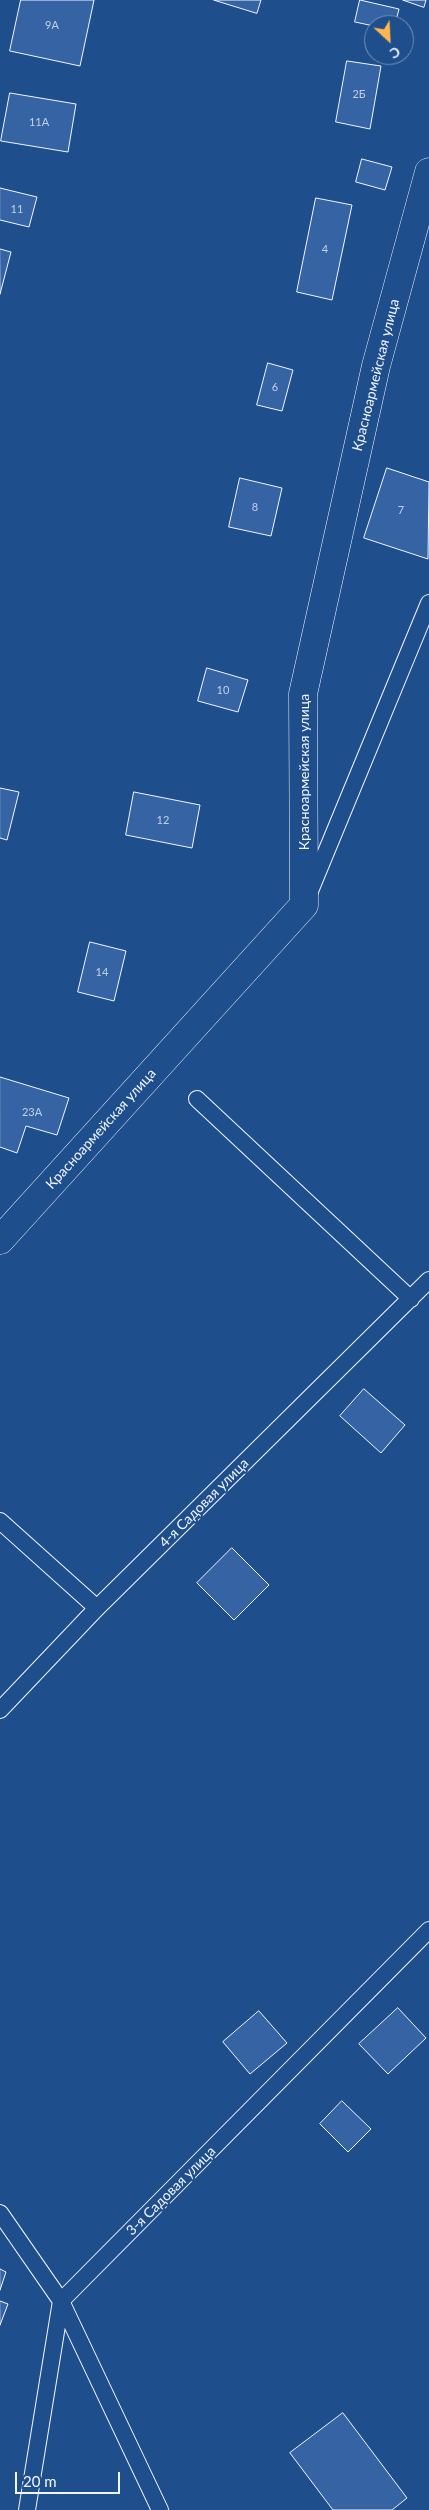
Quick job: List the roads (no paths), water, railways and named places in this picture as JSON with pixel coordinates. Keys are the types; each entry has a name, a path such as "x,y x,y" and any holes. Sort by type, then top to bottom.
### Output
{"street":[{"name":"Красноармейская улица","path":"0,1240 304,905 303,694 376,366 429,172"}],"lane":[{"path":"304,905 429,603"},
{"path":"197,1099 411,1299"},
{"name":"4-я Садовая улица","path":"0,1710 97,1608 429,1280"},
{"path":"0,1521 97,1608"},
{"name":"3-я Садовая улица","path":"62,2301 429,1930"},
{"path":"0,2213 62,2301 160,2510"},
{"path":"27,2510 62,2301"}]}
